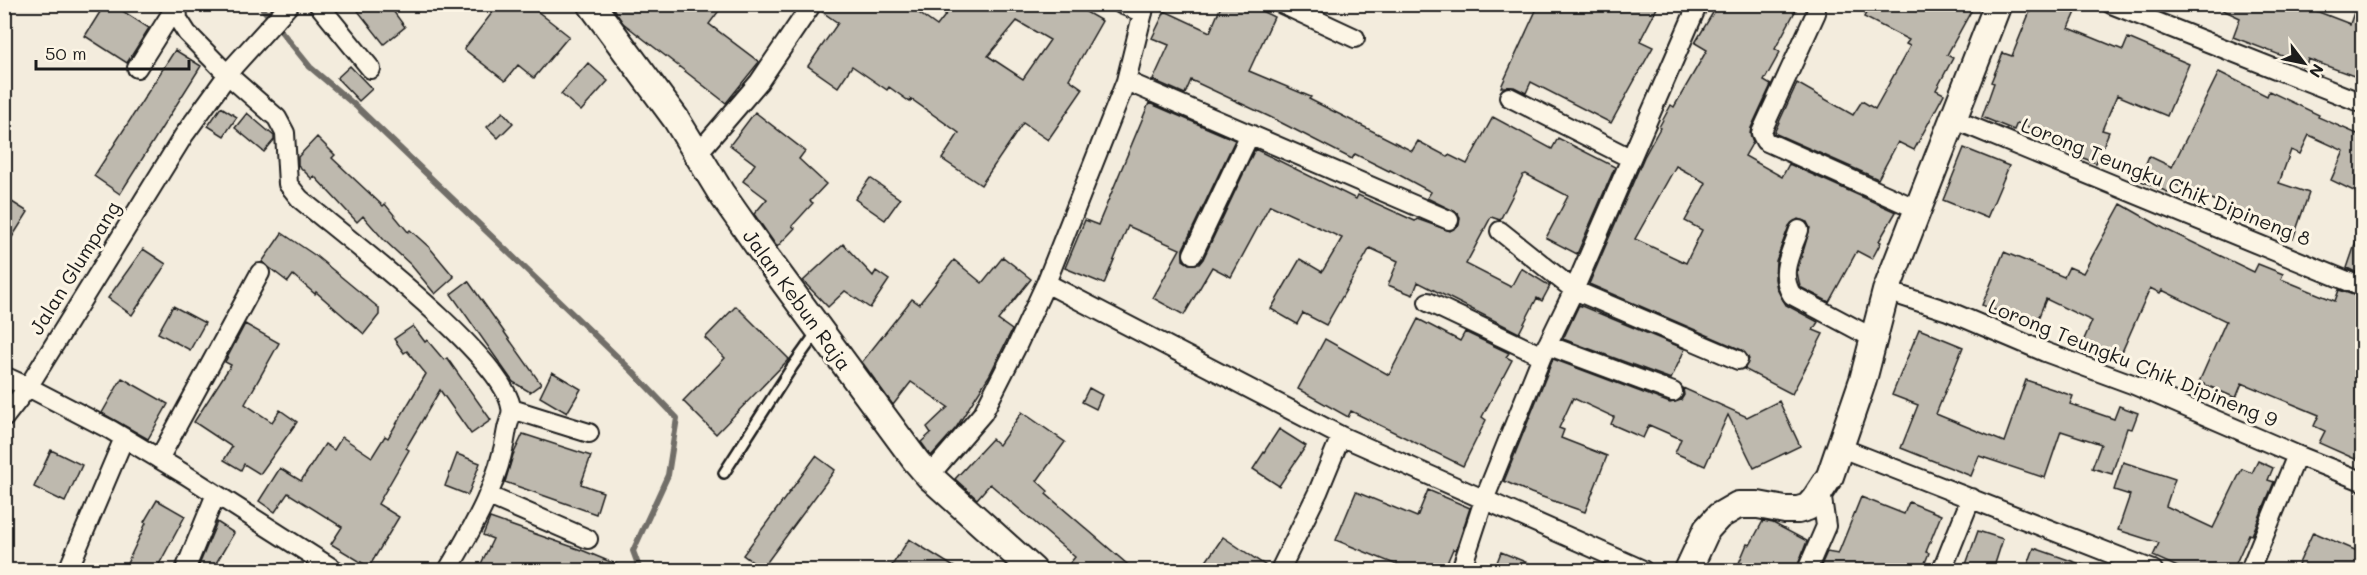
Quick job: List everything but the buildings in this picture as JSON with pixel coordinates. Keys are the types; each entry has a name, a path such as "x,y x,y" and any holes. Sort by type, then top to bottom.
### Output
{"street":[{"path":"318,4 371,69"},
{"path":"698,153 759,82 812,4"},
{"path":"929,476 983,413 1047,283 1126,81 1144,9 1121,4"},
{"path":"1282,4 1355,38"},
{"path":"1461,570 1484,500 1545,351 1574,290 1698,4"},
{"path":"1688,570 1707,529 1727,510 1738,505 1758,505 1785,510 1808,507 1830,476 1863,380 1886,291 1998,4"},
{"path":"2111,4 2362,103"},
{"path":"137,68 177,5"},
{"path":"177,5 178,19 187,33 231,71 277,118 285,133 288,184 300,199 423,302 465,341 504,386 512,409 504,453 489,496 448,570"},
{"name":"Jalan Kebun Raja","path":"596,7 698,153 721,193 896,436 929,476 1033,570"},
{"name":"Jalan Glumpang","path":"4,418 28,387 184,135 231,71 284,11"},
{"path":"1816,13 1761,133 1762,137 1765,141 1917,209"},
{"path":"1126,81 1449,220"},
{"path":"1509,97 1630,158"},
{"name":"Lorong Teungku Chik Dipineng 8","path":"1953,119 2362,287"},
{"path":"1193,254 1250,134"},
{"path":"1799,230 1785,271 1785,284 1792,295 1873,338"},
{"path":"1500,231 1574,290 1738,360"},
{"path":"159,459 260,273"},
{"path":"1047,283 1341,436 1644,570"},
{"name":"Lorong Teungku Chik Dipineng 9","path":"1886,291 1948,311 2045,352 2132,384 2362,481"},
{"path":"1428,302 1545,351 1673,392"},
{"path":"4,376 124,438 334,570"},
{"path":"512,409 589,433"},
{"path":"1280,570 1318,492 1341,436"},
{"path":"68,570 124,438"},
{"path":"1839,447 2153,570"},
{"path":"2250,570 2297,455"},
{"path":"1807,570 1826,526 1821,491"},
{"path":"185,570 216,495"},
{"path":"489,496 588,539"},
{"path":"1942,570 1971,498"}],"lane":[{"path":"724,473 792,367 819,330"}],"waterway":[{"path":"259,4 310,67 357,107 630,369 677,418 668,475 633,551 640,570"}]}
